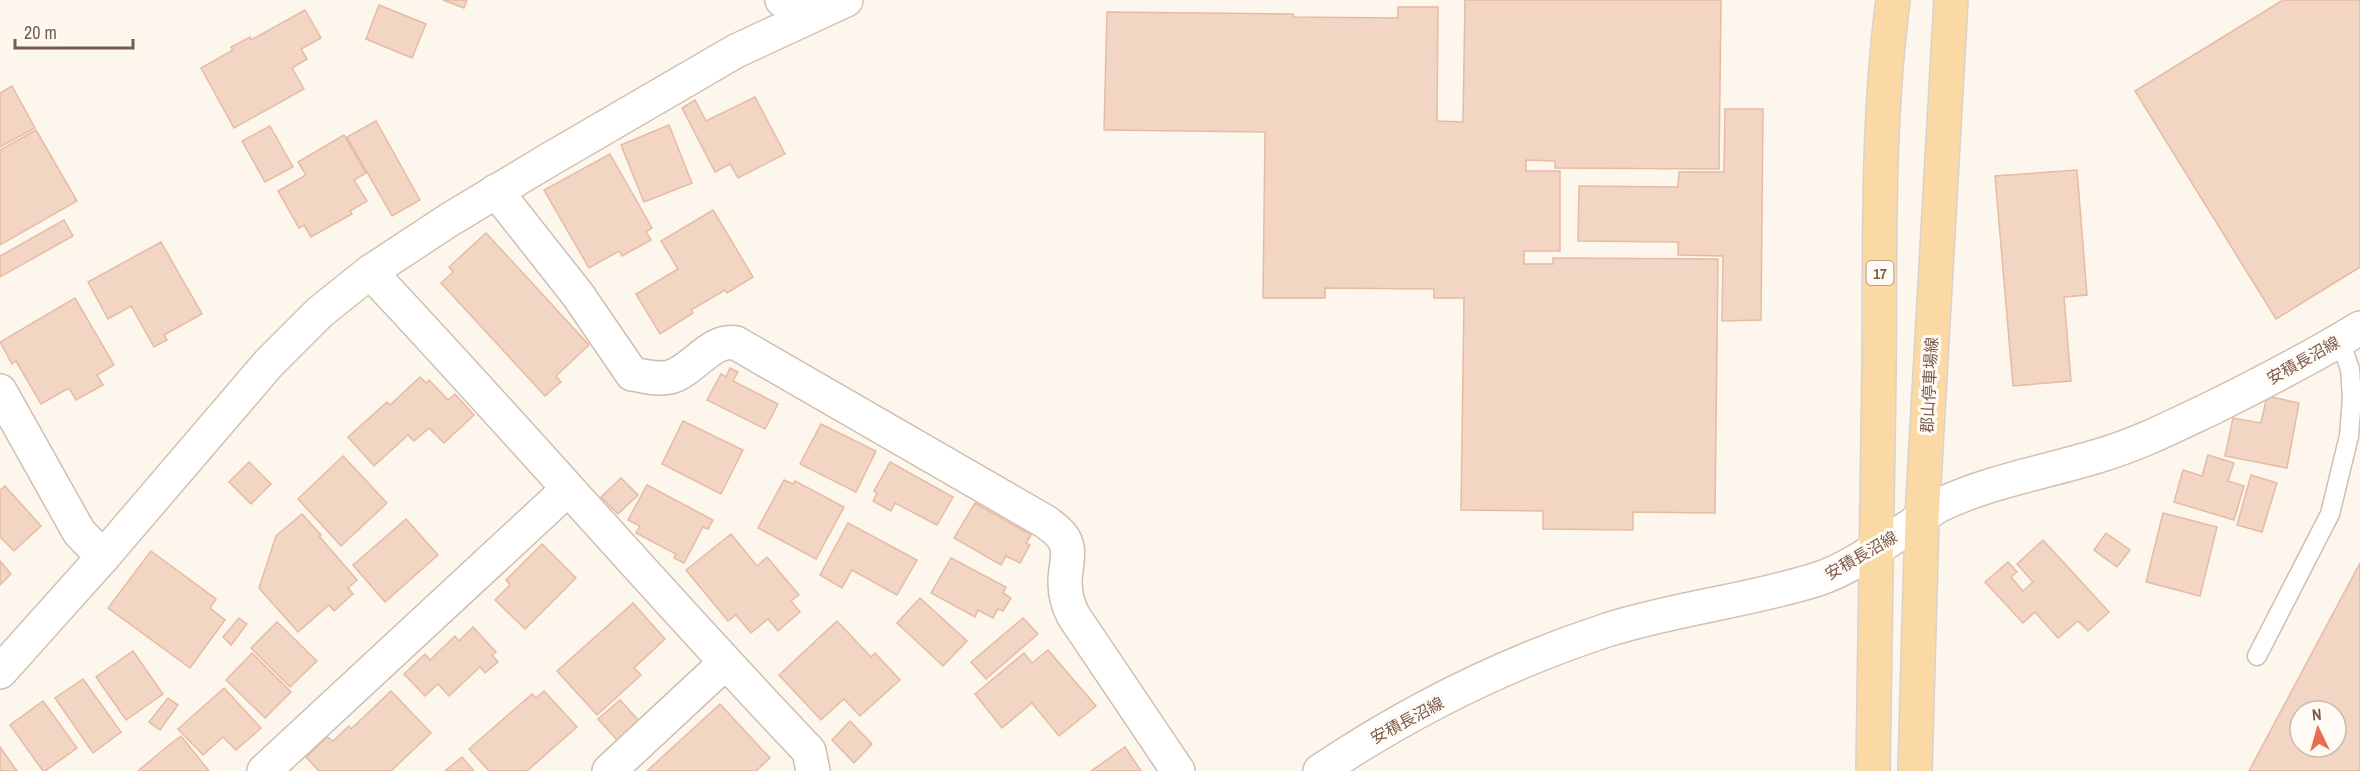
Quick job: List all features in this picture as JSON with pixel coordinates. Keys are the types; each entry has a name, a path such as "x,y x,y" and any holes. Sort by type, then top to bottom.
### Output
{"main road":[{"name":"17","path":"1873,771 1883,101 1884,67 1893,0"},
{"name":"郡山停車場線","path":"1915,771 1922,518 1951,0"}],"street":[{"path":"782,0 795,3 813,14"},
{"path":"0,672 103,557 269,363 320,312 370,272 496,191 736,51 846,0"},
{"path":"496,191 578,295 632,374 657,379 670,377 685,371 720,344 736,343 1046,522 1062,535 1067,544 1065,582 1068,604 1073,615 1178,771"},
{"path":"370,272 469,377 567,490 724,663 809,751 813,771"},
{"name":"安積長沼線","path":"1320,771 1352,749 1420,712 1525,660 1608,630 1690,608 1784,589 1822,578 1878,548 1938,506 2039,471 2099,456 2155,435 2308,360 2350,334"},
{"path":"0,391 79,532 103,557"},
{"path":"264,771 567,490"},
{"path":"609,771 724,663"}],"lane":[{"path":"2257,656 2330,514 2349,436 2352,398 2350,334"}],"building":[{"path":"443,0 467,0 464,8"},
{"path":"1465,0 1721,0 1719,169 1555,168 1555,161 1526,160 1526,171 1560,171 1560,251 1524,251 1524,264 1553,264 1553,258 1718,259 1715,513 1633,512 1633,530 1543,529 1543,511 1461,510 1464,298 1434,298 1434,289 1325,288 1325,298 1263,298 1265,132 1104,130 1107,12 1293,14 1294,17 1398,18 1398,7 1438,7 1437,121 1463,122"},
{"path":"2283,0 2360,0 2360,267 2276,319 2135,91"},
{"path":"379,5 426,24 412,58 366,39"},
{"path":"305,10 321,38 301,49 307,59 292,68 304,89 234,128 201,68 233,50 231,47 250,37 251,40"},
{"path":"12,86 35,128 0,147 0,93"},
{"path":"755,97 785,154 738,178 730,164 715,172 682,108 695,100 706,121"},
{"path":"1725,109 1763,109 1761,320 1722,321 1723,256 1678,255 1678,242 1578,241 1579,186 1678,187 1679,172 1724,172"},
{"path":"376,121 420,200 392,216 347,137"},
{"path":"669,125 692,183 644,202 621,145"},
{"path":"270,126 293,167 265,182 242,141"},
{"path":"36,130 77,201 0,245 0,150"},
{"path":"344,135 366,173 354,180 367,201 350,211 352,214 311,237 304,225 299,228 278,191 306,175 298,162"},
{"path":"610,154 652,228 646,232 651,240 622,256 619,251 589,268 544,190"},
{"path":"2077,170 2087,295 2064,297 2071,381 2013,386 1995,176"},
{"path":"713,210 753,277 727,293 725,290 691,310 693,313 660,334 636,294 678,269 661,241"},
{"path":"64,220 73,236 0,277 0,256"},
{"path":"486,233 589,345 556,376 561,382 545,396 441,283 453,272 449,267"},
{"path":"161,242 202,314 164,335 167,340 154,347 131,306 108,319 88,282"},
{"path":"75,298 114,365 97,375 103,385 76,400 69,388 41,404 16,361 12,364 0,342"},
{"path":"730,368 738,372 733,381 778,404 765,429 707,400 721,374 726,377"},
{"path":"420,377 426,383 429,380 448,400 455,394 474,415 444,443 429,428 414,441 408,435 374,466 348,437 387,402 390,405"},
{"path":"2267,396 2299,403 2287,468 2225,456 2233,418 2261,423"},
{"path":"683,421 743,450 721,494 662,464"},
{"path":"821,424 876,451 856,492 800,464"},
{"path":"2208,455 2234,463 2228,481 2244,486 2234,520 2174,502 2183,470 2202,476"},
{"path":"343,456 387,503 341,546 298,499"},
{"path":"249,462 271,484 251,504 229,482"},
{"path":"890,462 953,497 937,525 895,503 891,511 873,501 877,493 874,491"},
{"path":"2251,475 2277,483 2262,532 2237,525"},
{"path":"621,478 638,495 618,514 601,497"},
{"path":"784,480 793,484 795,481 844,507 816,559 758,528"},
{"path":"647,485 713,520 708,529 703,527 684,563 674,558 676,554 636,533 640,526 628,520"},
{"path":"5,486 41,526 14,551 0,537 0,490"},
{"path":"975,503 1031,535 1026,543 1030,545 1020,563 1006,556 1001,565 954,538"},
{"path":"2163,513 2217,527 2200,596 2146,582"},
{"path":"302,514 357,580 348,588 353,594 334,611 329,605 298,632 259,588 276,536"},
{"path":"406,519 438,555 385,602 353,565"},
{"path":"848,523 917,560 897,595 852,570 842,588 820,575"},
{"path":"2106,533 2130,550 2117,567 2094,550"},
{"path":"731,534 757,566 767,557 799,595 791,601 800,612 778,631 768,619 751,633 736,615 728,621 686,570"},
{"path":"2043,540 2109,612 2088,631 2078,621 2058,638 2035,612 2023,623 1985,582 2008,562 2017,572 2011,577 2023,591 2033,582 2017,564"},
{"path":"542,544 576,578 525,629 495,600 510,585 506,580"},
{"path":"151,551 216,599 210,608 225,620 190,668 108,608"},
{"path":"951,558 1006,587 1003,593 1011,598 1003,611 998,609 993,618 978,610 975,617 931,593"},
{"path":"0,561 11,574 0,585"},
{"path":"2360,563 2360,771 2249,771"},
{"path":"920,598 967,641 943,666 897,623"},
{"path":"633,603 665,639 634,668 641,675 597,715 557,671"},
{"path":"239,618 247,624 231,645 223,637"},
{"path":"1023,618 1038,634 986,679 971,662"},
{"path":"837,621 871,657 875,653 900,680 860,716 844,699 821,720 779,675"},
{"path":"277,622 317,661 290,687 251,648"},
{"path":"473,627 496,652 492,655 498,662 485,673 480,667 449,696 438,684 425,696 404,674 425,654 430,660 455,636 459,641"},
{"path":"1048,650 1096,706 1059,736 1032,703 1002,728 975,694 1024,653 1032,663"},
{"path":"133,651 163,694 126,720 96,677"},
{"path":"252,653 291,692 265,718 226,680"},
{"path":"83,679 121,732 93,753 55,698"},
{"path":"224,688 261,728 236,750 223,737 203,755 178,729"},
{"path":"391,691 431,733 391,771 319,771 306,757 327,737 333,741 349,726 351,729"},
{"path":"544,691 577,727 527,771 489,771 469,749 532,694 536,698"},
{"path":"168,698 178,705 160,730 149,722"},
{"path":"620,700 639,721 617,740 598,719"},
{"path":"43,701 77,748 45,771 10,725"},
{"path":"720,704 770,758 756,771 647,771"},
{"path":"850,721 872,744 854,763 832,740"},
{"path":"181,736 209,771 138,771 169,745"},
{"path":"0,747 17,771 0,771"},
{"path":"1125,747 1141,771 1091,771"},
{"path":"462,757 474,771 445,771"}]}
